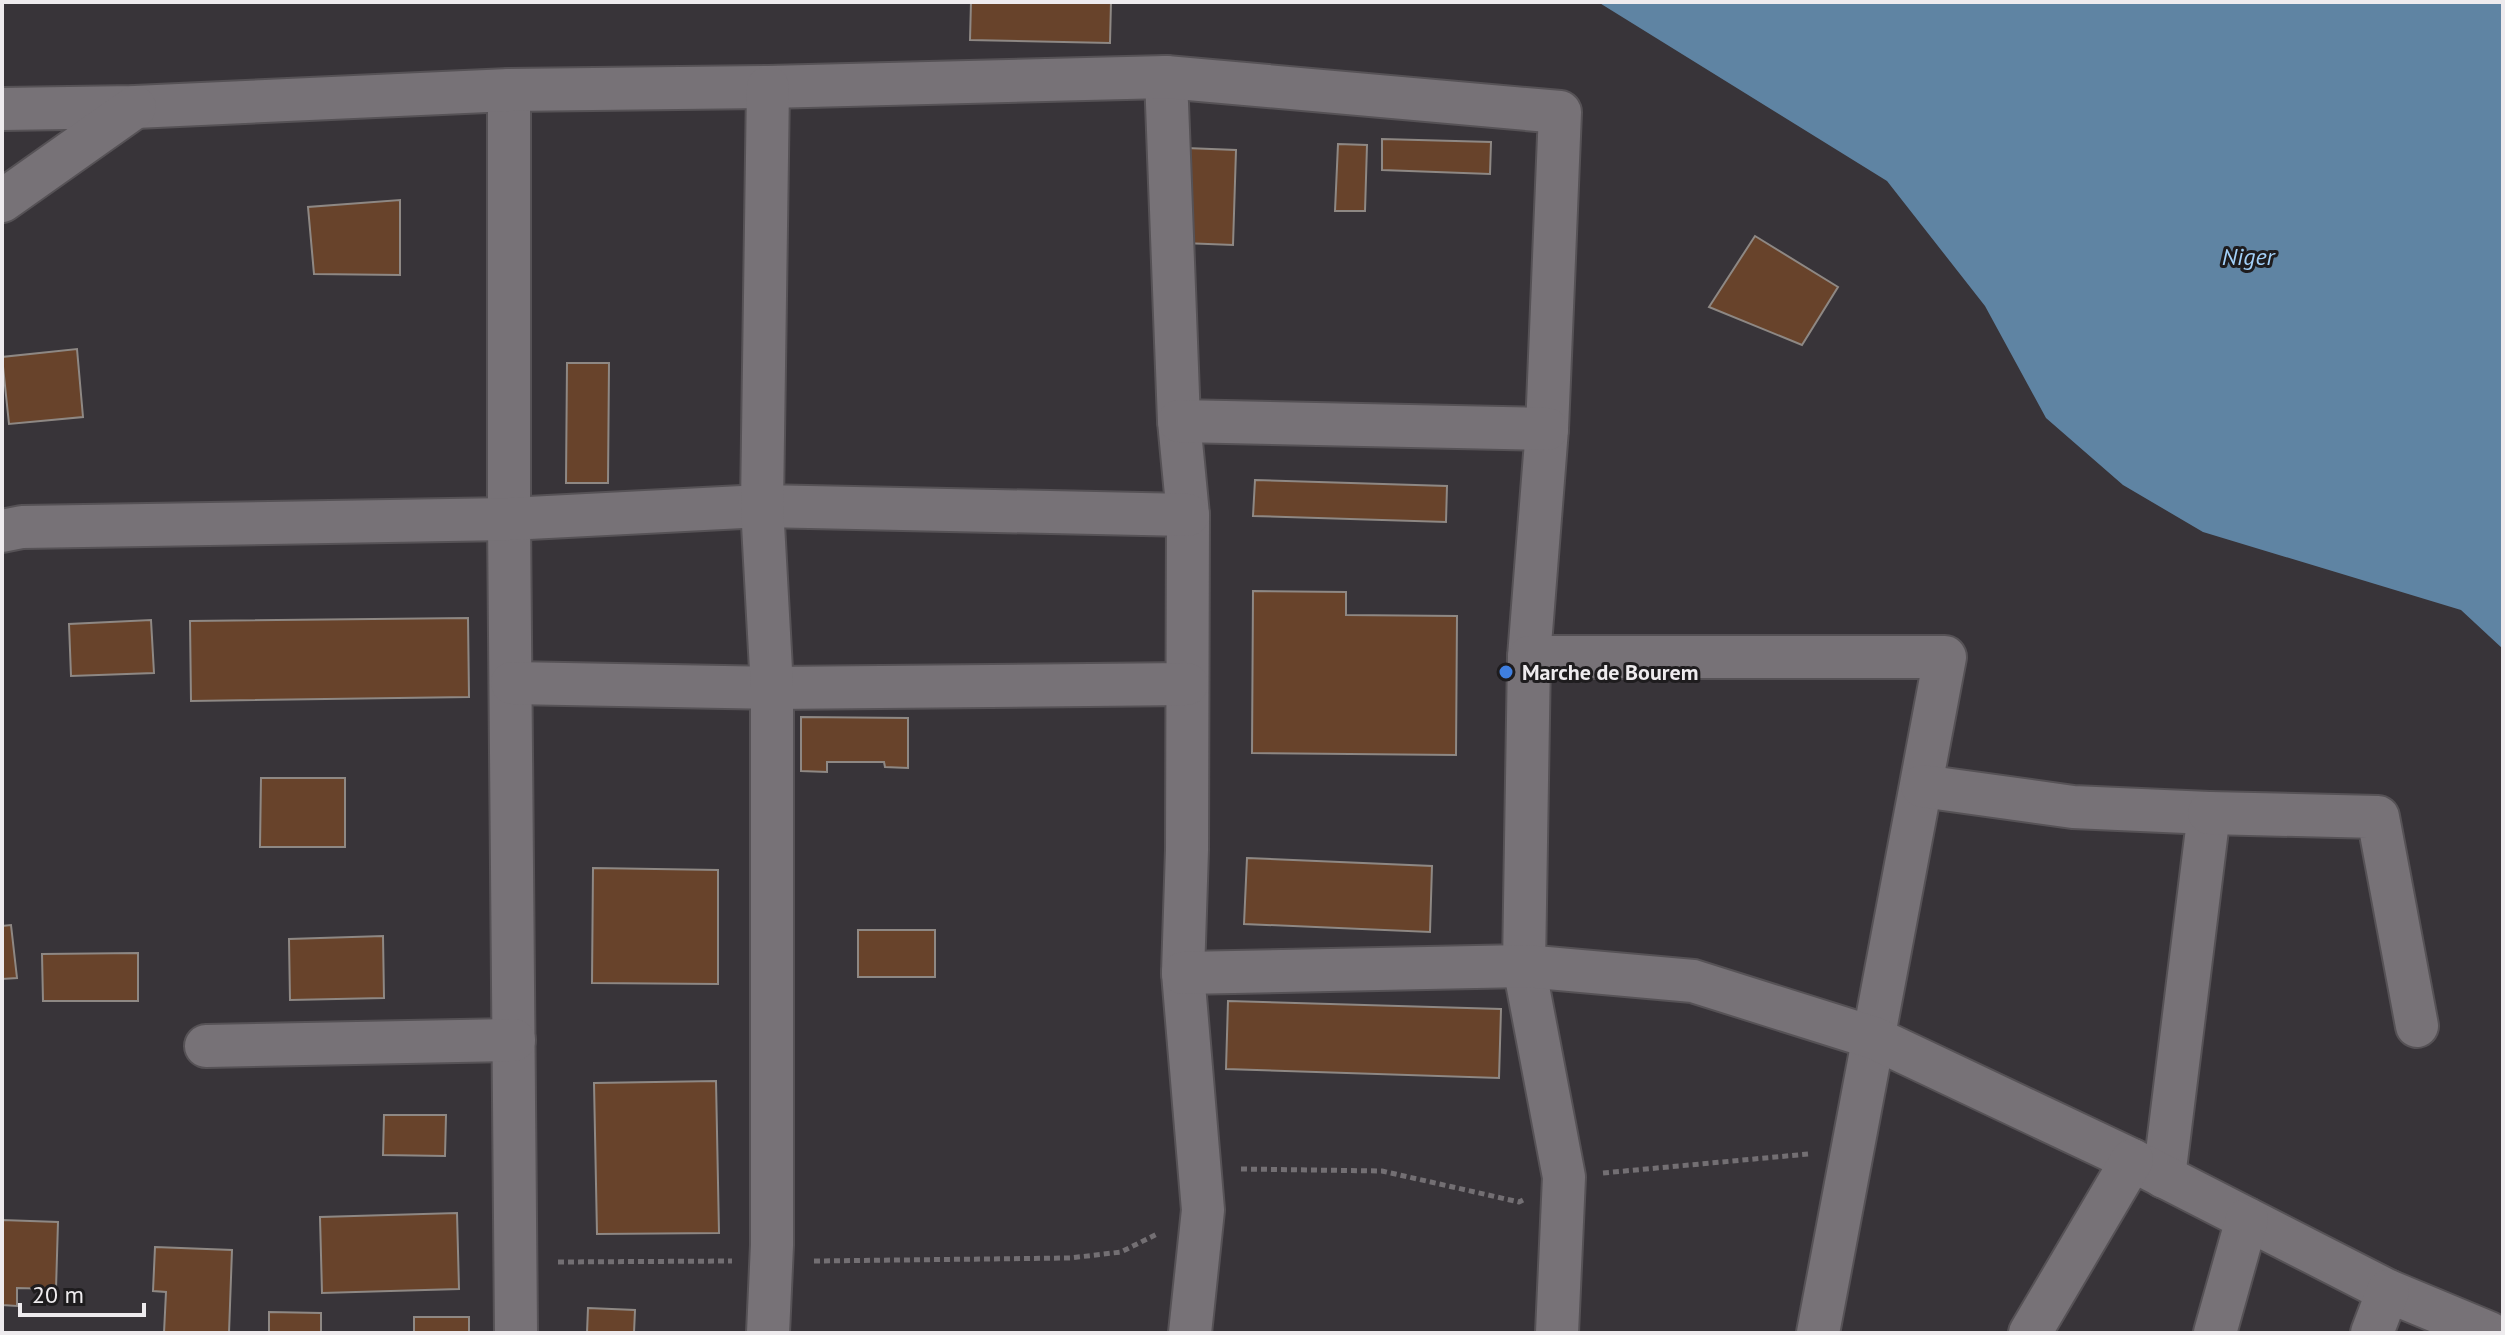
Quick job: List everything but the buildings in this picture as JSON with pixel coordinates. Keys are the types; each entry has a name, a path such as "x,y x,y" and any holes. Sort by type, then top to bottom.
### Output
{"street":[{"path":"1166,77 1179,421 1188,515 1183,973 1203,1210 1190,1333"},
{"path":"2,109 135,107 509,90 1166,77 1560,112 1547,429 1529,657 1524,966 1564,1177 1557,1333"},
{"path":"768,87 762,506 772,688 772,1245 768,1333"},
{"path":"509,90 509,519 516,1333"},
{"path":"2,201 135,107"},
{"path":"1179,421 1547,429"},
{"path":"2,531 22,527 509,519 762,506 1188,515"},
{"path":"1529,657 1945,657 1818,1333"},
{"path":"512,683 772,688 1187,684"},
{"path":"1922,786 2073,807 2378,817 2417,1026"},
{"path":"2030,1333 2148,1168 2209,813"},
{"path":"1183,973 1524,966 1693,981 1874,1038 2148,1168 2388,1291 2489,1333"},
{"path":"206,1046 514,1040"},
{"path":"2215,1333 2247,1219"},
{"path":"2372,1333 2388,1291"}],"water":[{"name":"Niger","path":"1598,2 2503,2 2503,649 2461,610 2203,532 2123,485 2046,418 1985,306 1887,181"}],"place":[{"name":"Marche de Bourem","path":"1506,672"}]}
